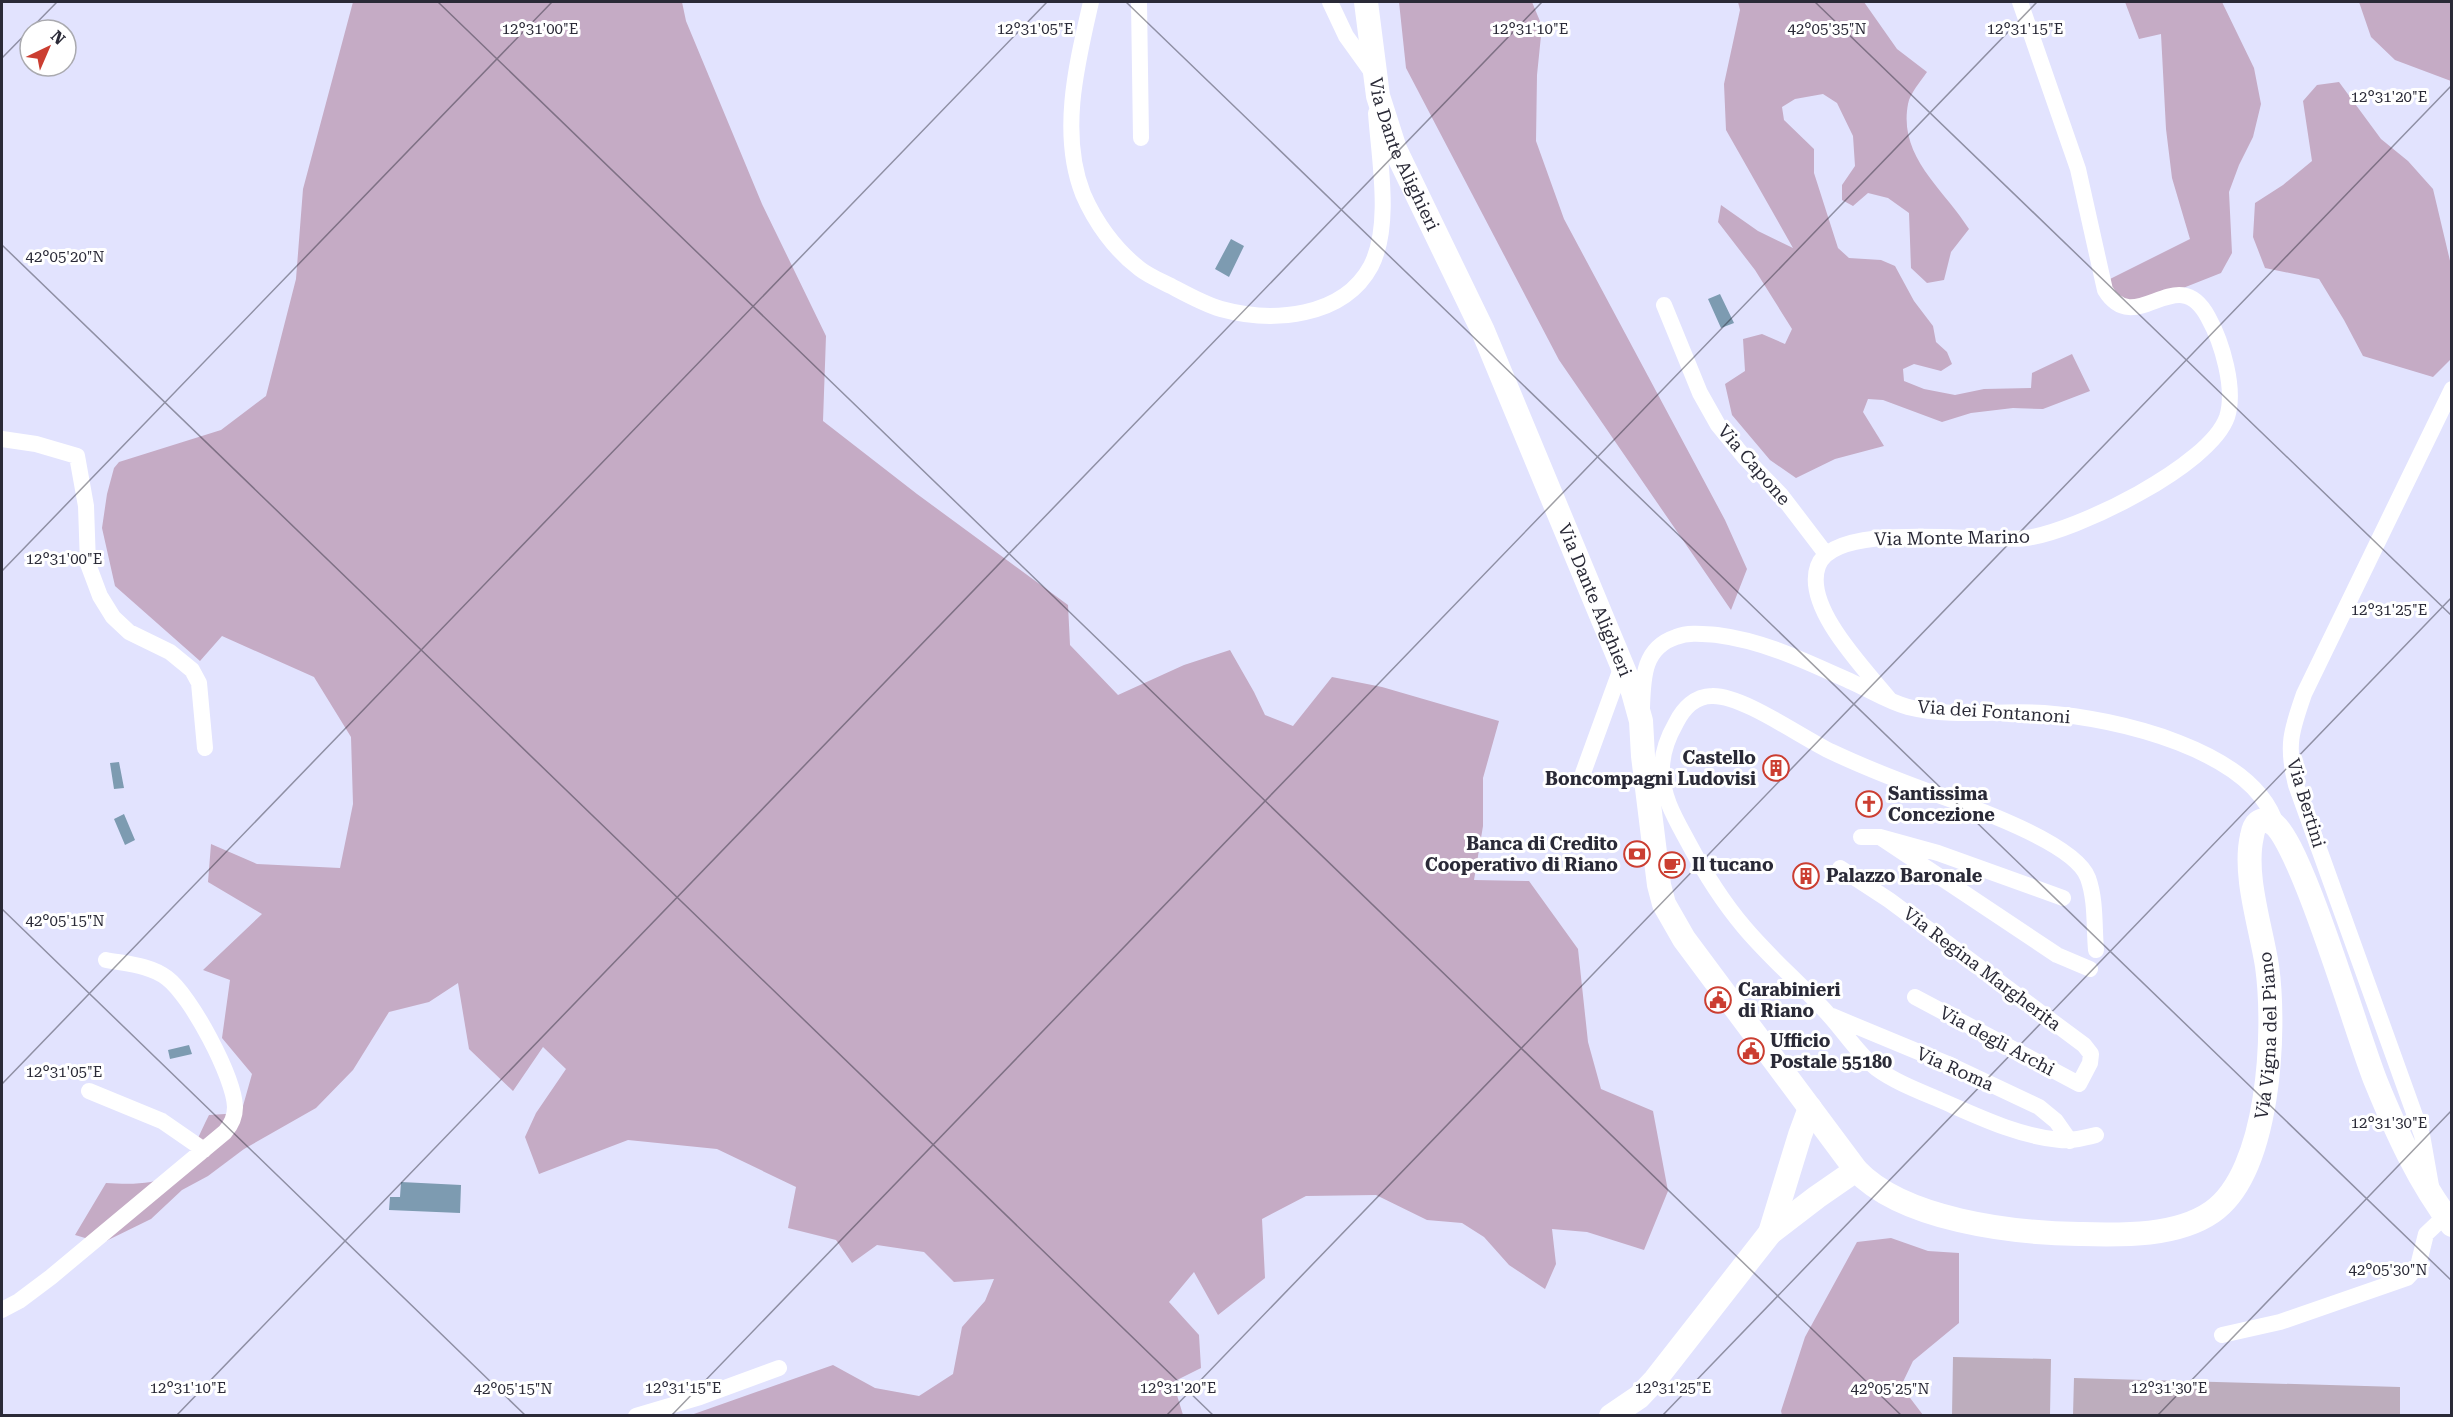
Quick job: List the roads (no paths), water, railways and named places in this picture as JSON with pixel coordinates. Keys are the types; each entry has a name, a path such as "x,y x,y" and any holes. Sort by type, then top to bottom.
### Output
{"main road":[{"name":"Via Dante Alighieri","path":"1365,2 1373,74 1383,116 1402,165 1483,331 1623,663 1641,721 1658,790 1659,885 1667,911 1684,939 1856,1170"},
{"name":"Via Vigna del Piano","path":"1856,1170 1885,1194 1920,1208 1988,1226 2033,1233 2101,1234 2173,1228 2202,1218 2221,1206 2233,1192 2246,1168 2263,1110 2271,1038 2270,1006 2268,971 2252,880 2250,847 2254,829 2260,821 2270,822 2277,827"},
{"path":"2277,827 2289,845 2309,894 2375,1081 2403,1142 2443,1213"},
{"path":"1770,1233 1810,1108"},
{"path":"1611,1416 1639,1397 1655,1380 1770,1233 1856,1170"}],"street":[{"path":"1091,2 1077,66 1071,130 1072,154 1083,193 1103,230 1130,261 1151,276 1221,309 1262,315 1290,314 1341,299 1365,276 1376,254 1381,218 1373,74 1346,36 1330,2"},
{"path":"1139,2 1141,138"},
{"name":"Via Monte Marino","path":"1826,554 1843,545 1873,539 1908,537 2005,540 2052,532 2132,497 2182,466 2211,441 2228,415 2230,396 2228,373 2209,318 2200,306 2190,299 2174,294 2166,295 2136,308 2126,308 2118,304 2105,290 2076,160 2019,2"},
{"name":"Via Capone","path":"1664,304 1700,393 1718,425 1745,458 1781,495 1826,554"},
{"name":"Via Bertini","path":"2443,1213 2422,1135 2296,785 2289,747 2293,725 2304,694 2451,389"},
{"path":"2,439 36,444 77,456 86,506 88,564 100,596 113,617 129,632 170,652 192,670 199,683 205,748"},
{"path":"1826,554 1817,571 1815,584 1819,602 1838,635 1890,700"},
{"name":"Via dei Fontanoni","path":"1641,721 1644,672 1651,655 1658,646 1670,639 1694,634 1739,638 1759,644 1890,700 1920,710 2018,712 2065,716 2112,723 2147,732 2207,756 2238,774 2269,806 2277,827"},
{"path":"1583,773 1623,663"},
{"path":"2096,950 2094,915 2088,878 2081,866 2069,855 1997,818 1830,751 1732,700 1710,696 1696,700 1676,723 1664,751 1658,790 1696,858 1728,906 1772,958 1828,1014 1866,1059 1887,1076 1998,1124 2037,1136 2070,1141 2096,1135"},
{"path":"1862,837 1880,837 1938,853 2063,898"},
{"path":"1880,837 2057,955 2090,969"},
{"name":"Via Regina Margherita","path":"1840,868 1889,900 2084,1045 2091,1054 2090,1063 2079,1084"},
{"path":"2,1310 29,1294 204,1150 229,1128 234,1112 230,1084 191,1004 173,983 148,968 106,960"},
{"name":"Via degli Archi","path":"1915,997 2079,1084"},
{"name":"Via Roma","path":"1828,1014 1950,1065 2038,1107 2056,1121 2070,1141"},
{"path":"89,1091 153,1116 204,1150"},
{"path":"2222,1335 2280,1322 2407,1278 2418,1266 2426,1233 2443,1213"},
{"path":"636,1416 700,1397 779,1368"}],"water":[{"path":"1231,239 1244,246 1229,277 1215,269"},
{"path":"1720,294 1734,323 1721,328 1708,299"},
{"path":"119,762 124,788 114,789 110,763"},
{"path":"124,814 135,840 125,845 114,819"},
{"path":"189,1045 192,1054 170,1059 168,1050"},
{"path":"401,1182 461,1185 460,1213 389,1210 390,1197 400,1197"}],"place":[{"name":"Castello Boncompagni Ludovisi","path":"1776,768"},
{"name":"Santissima Concezione","path":"1869,804"},
{"name":"Banca di Credito Cooperativo di Riano","path":"1637,854"},
{"name":"Il tucano","path":"1672,865"},
{"name":"Palazzo Baronale","path":"1806,876"},
{"name":"Carabinieri di Riano","path":"1718,1000"},
{"name":"Ufficio Postale 55180","path":"1751,1051"}]}
